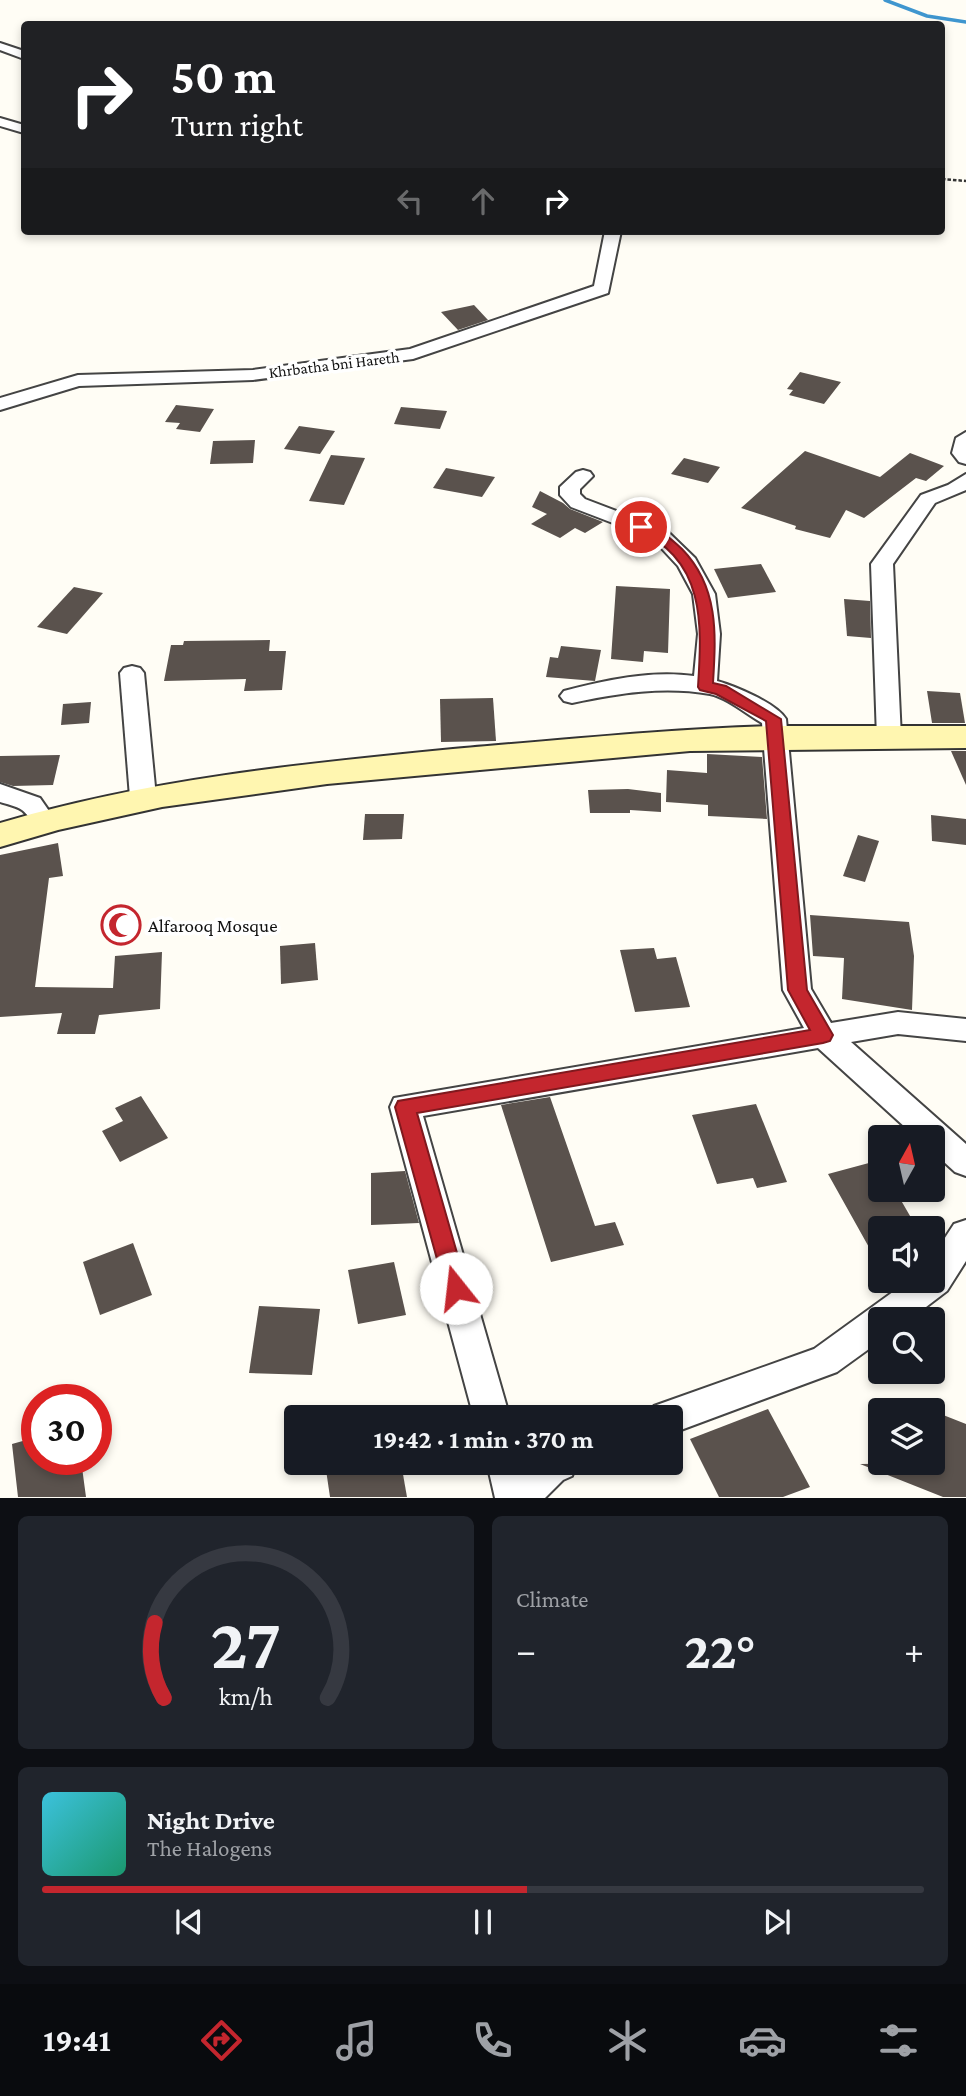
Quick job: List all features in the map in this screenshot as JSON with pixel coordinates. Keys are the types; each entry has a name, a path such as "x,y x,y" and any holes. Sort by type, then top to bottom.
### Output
{"street":[{"path":"2,46 21,54"},
{"path":"0,122 21,129"},
{"name":"Khrbatha bni Hareth","path":"0,404 78,381 253,375 413,354 602,289 612,235"},
{"path":"583,476 570,486 570,495 578,503 659,534 687,563 704,594 709,634 705,687"},
{"path":"889,738 882,564 928,499 955,489 966,481"},
{"path":"132,673 143,797"},
{"path":"572,696 634,683 676,682 721,690 774,719 797,990 823,1035 966,1163"},
{"path":"0,835 43,821 143,797 290,776 635,742 775,737 966,737"},
{"path":"0,793 31,804 43,821"},
{"path":"488,1405 405,1107 898,1023 966,1030"},
{"path":"899,1307 935,1280 966,1234"},
{"path":"683,1412 825,1362 868,1330"},
{"path":"509,1475 516,1497 541,1475"}],"path":[{"path":"945,178 966,181"}],"building":[{"path":"474,305 488,320 458,330 441,312"},
{"path":"800,372 841,382 824,404 789,395 793,390 787,389"},
{"path":"176,405 214,409 200,432 176,429 180,423 165,422"},
{"path":"401,407 447,411 440,429 394,424"},
{"path":"299,426 335,431 320,454 284,449"},
{"path":"255,440 253,463 210,464 213,441"},
{"path":"805,451 880,477 910,453 944,466 926,481 916,478 864,518 846,510 830,538 795,529 796,526 741,508"},
{"path":"331,455 365,458 344,505 309,501"},
{"path":"684,458 720,467 708,483 671,474"},
{"path":"446,468 495,477 482,497 433,488"},
{"path":"540,491 570,509 603,522 585,533 575,528 560,538 531,524 547,514 532,507"},
{"path":"761,564 776,592 728,598 714,569"},
{"path":"616,586 670,589 668,653 644,651 643,662 611,659"},
{"path":"74,587 103,593 67,634 37,627"},
{"path":"844,599 870,601 871,638 847,636"},
{"path":"270,640 269,651 286,651 282,690 244,691 246,679 164,681 171,645 183,645 184,641"},
{"path":"561,646 601,650 595,681 546,677 550,657 558,658"},
{"path":"927,691 960,693 965,723 932,723"},
{"path":"493,698 496,741 441,742 440,699"},
{"path":"91,702 89,723 61,725 63,704"},
{"path":"951,751 966,751 966,785"},
{"path":"707,754 762,757 767,819 708,816 708,805 666,802 667,770 707,773"},
{"path":"60,755 53,785 13,786 0,782 0,756"},
{"path":"628,789 661,793 661,812 630,810 630,813 590,813 588,790"},
{"path":"365,814 404,814 402,839 363,840"},
{"path":"931,815 966,819 966,845 932,841"},
{"path":"858,835 879,841 865,882 843,876"},
{"path":"58,843 63,876 49,878 35,987 113,988 115,956 162,952 160,1009 99,1015 95,1034 57,1034 62,1013 0,1017 0,855"},
{"path":"810,915 909,922 914,956 912,1010 842,999 844,958 813,956"},
{"path":"315,943 318,980 281,984 280,946"},
{"path":"654,948 657,959 676,957 690,1007 635,1012 620,950"},
{"path":"141,1096 168,1138 120,1162 102,1131 123,1121 115,1108"},
{"path":"550,1097 595,1226 615,1222 624,1245 551,1262 501,1105"},
{"path":"756,1104 787,1182 757,1188 753,1178 717,1184 692,1115"},
{"path":"868,1163 868,1202 902,1202 910,1216 868,1216 868,1246 828,1174"},
{"path":"405,1171 419,1223 371,1225 371,1173"},
{"path":"133,1243 152,1295 100,1315 83,1262"},
{"path":"394,1262 406,1315 358,1324 348,1270"},
{"path":"259,1306 320,1309 312,1375 249,1373"},
{"path":"768,1409 810,1487 783,1497 719,1497 690,1439"},
{"path":"945,1416 966,1424 966,1497 943,1497 888,1475 945,1475"},
{"path":"21,1441 21,1475 83,1475 86,1497 18,1497 12,1444"},
{"path":"327,1475 403,1475 407,1497 330,1497"}],"waterway":[{"path":"885,0 927,16 966,22"}],"place":[{"name":"Alfarooq Mosque","path":"121,925"}],"route":[{"path":"456,1288 405,1107 823,1035 797,990 774,719 721,690 705,687 709,634 704,594 687,563 659,534 641,527"}]}
